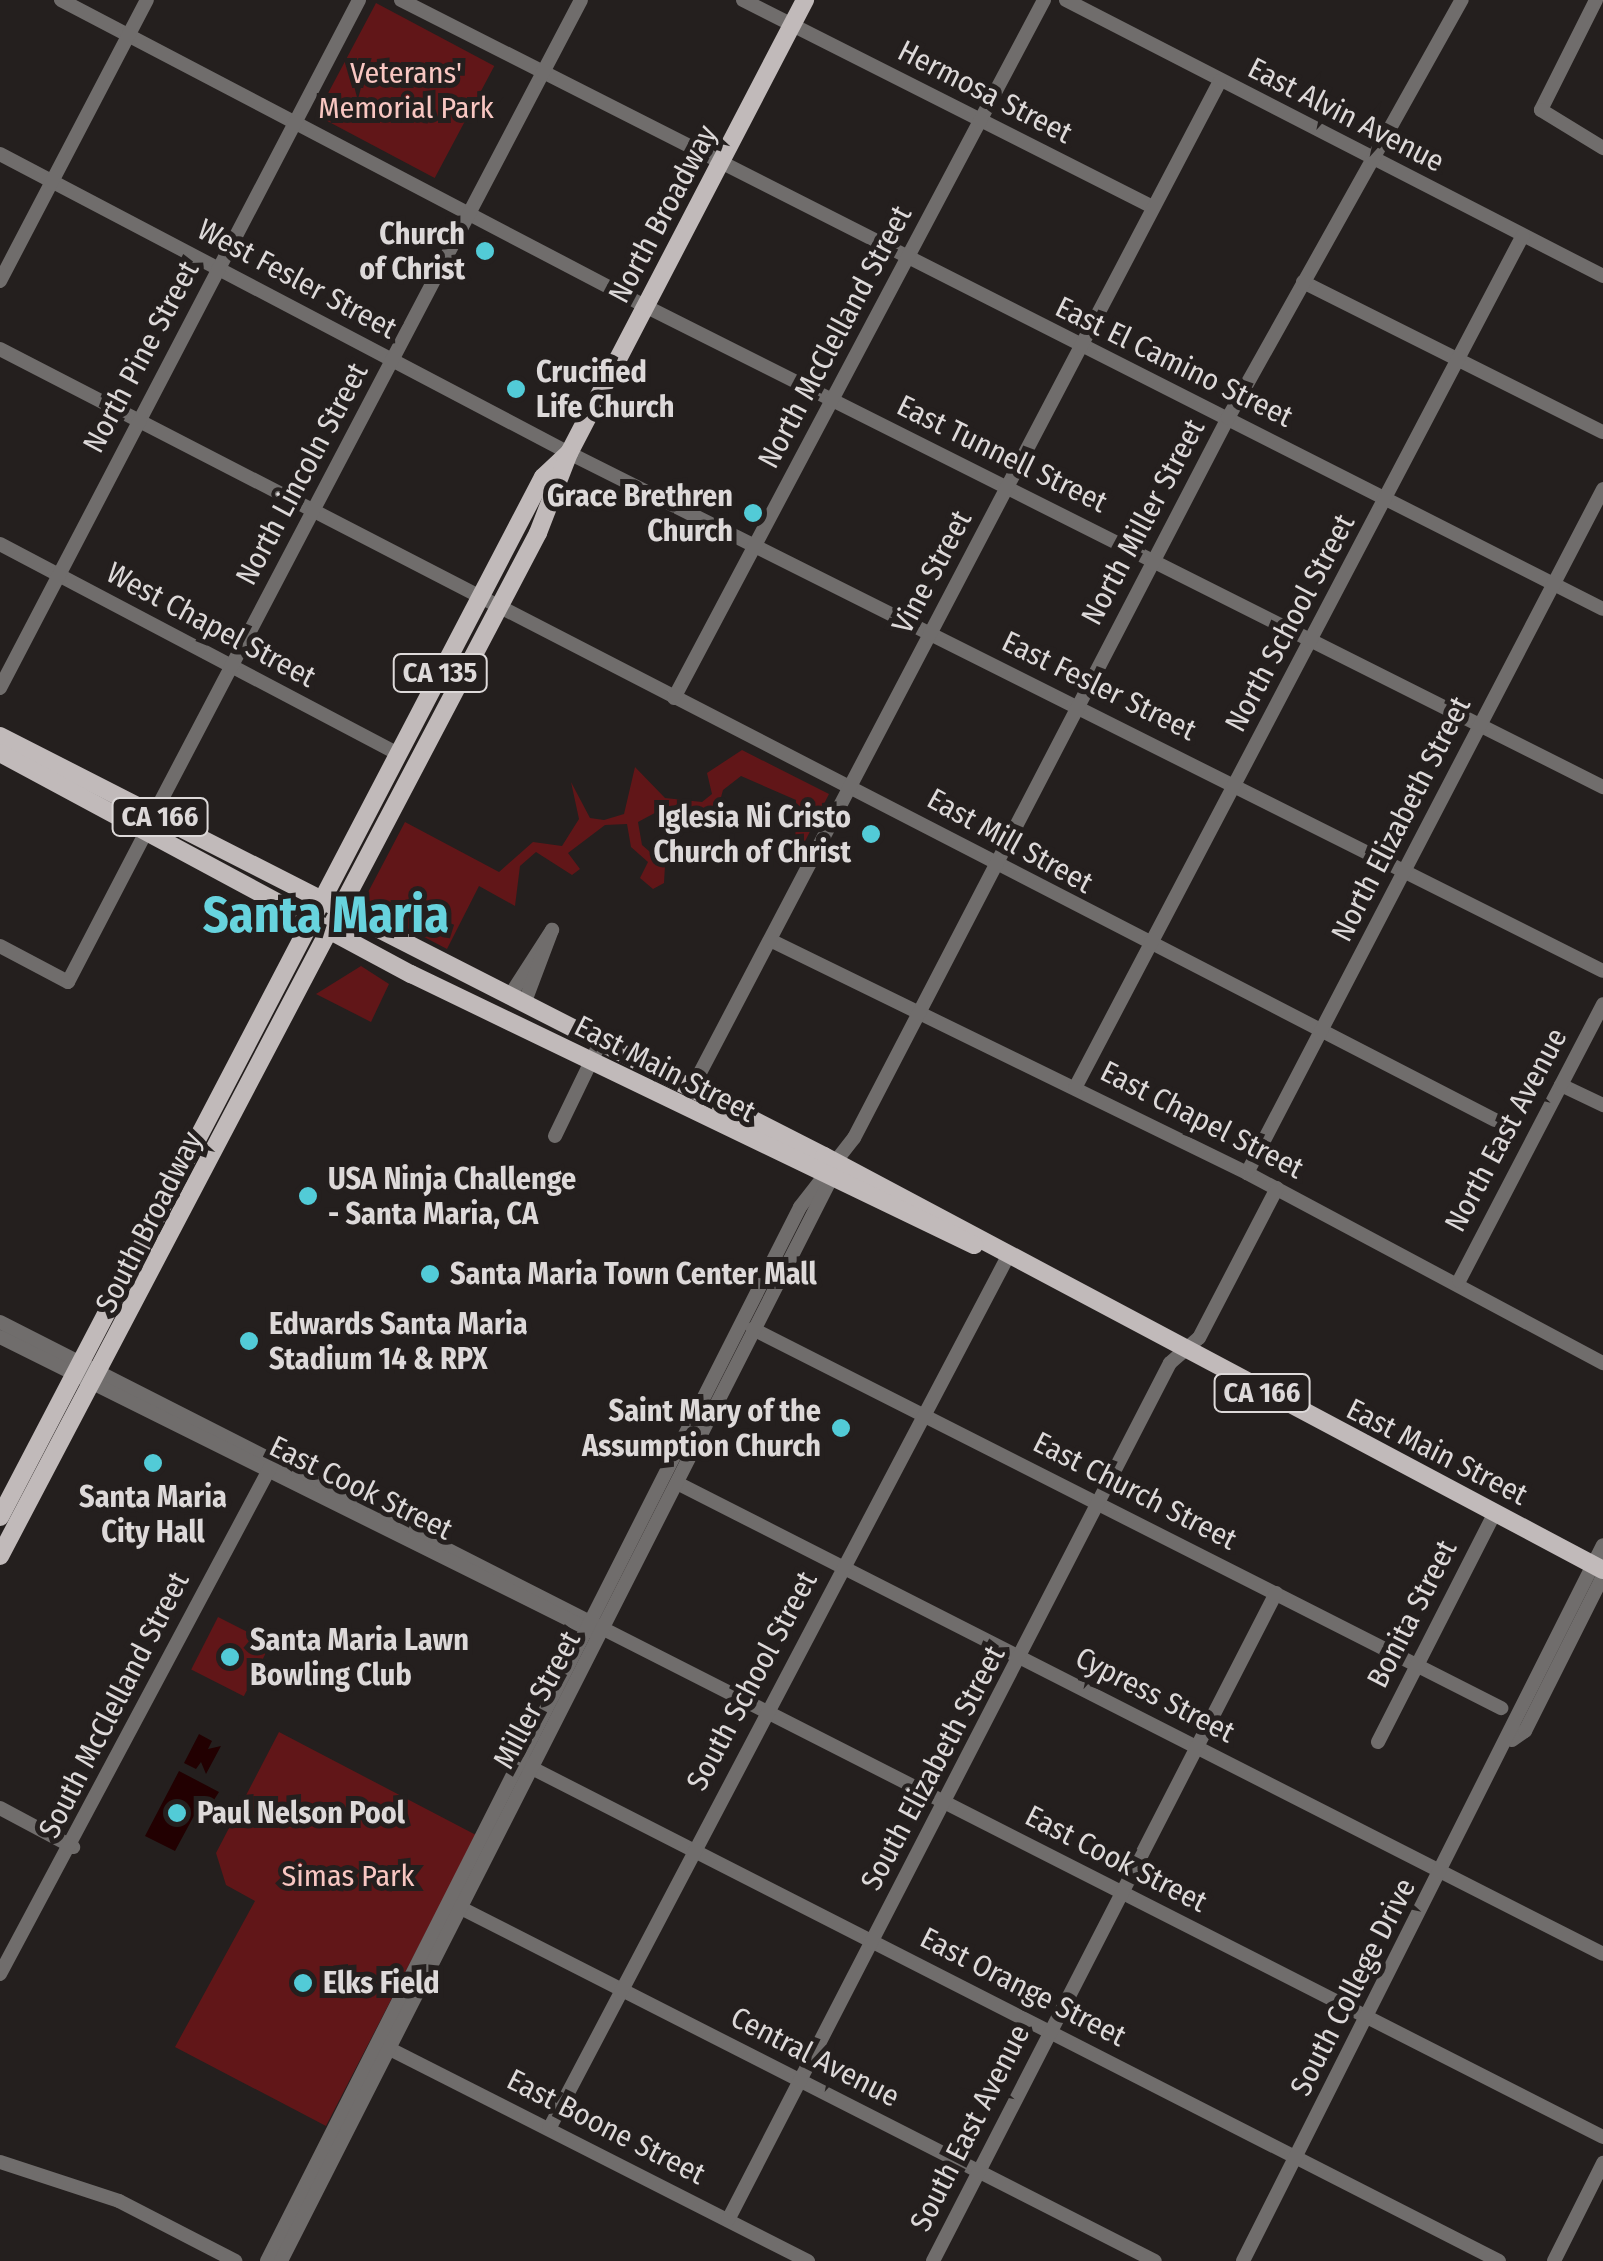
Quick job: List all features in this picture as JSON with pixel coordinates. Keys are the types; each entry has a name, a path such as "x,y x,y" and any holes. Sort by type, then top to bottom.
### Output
{"main road":[{"name":"North Broadway","path":"340,910 565,480 569,454 806,0"},
{"name":"North Broadway","path":"320,900 543,477 569,454"},
{"name":"CA 166","path":"0,736 340,910"},
{"name":"CA 166","path":"0,754 330,930"},
{"path":"62,786 140,818 154,814"},
{"path":"146,832 158,828 244,860"},
{"name":"South Broadway","path":"0,1518 320,900"},
{"name":"South Broadway","path":"0,1556 98,1380 340,910"},
{"name":"East Main Street","path":"340,910 837,1163 1006,1260 1188,1350 1600,1570"},
{"name":"East Main Street","path":"330,930 827,1180 980,1246"}],"street":[{"name":"East Tunnell Street","path":"60,0 646,306 1603,786"},
{"path":"0,281 147,0"},
{"name":"North Pine Street","path":"0,688 359,0"},
{"name":"East El Camino Street","path":"400,0 719,166 1603,608"},
{"name":"North Lincoln Street","path":"154,814 581,0"},
{"name":"Hermosa Street","path":"743,0 1154,207"},
{"name":"North McClelland Street","path":"674,698 1044,0"},
{"name":"East Alvin Avenue","path":"1066,0 1374,162 1603,276"},
{"name":"North Miller Street","path":"827,1180 1228,418 1462,0"},
{"path":"1596,0 1541,110 1603,148"},
{"name":"Vine Street","path":"692,1088 1220,81"},
{"name":"West Fesler Street","path":"0,154 569,454"},
{"name":"North School Street","path":"1075,1088 1523,235"},
{"path":"1303,282 1603,432"},
{"name":"East Mill Street","path":"0,349 311,515 851,786 1148,947 1495,1120"},
{"name":"East Fesler Street","path":"569,454 1603,971"},
{"name":"North Elizabeth Street","path":"1247,1173 1603,489"},
{"name":"West Chapel Street","path":"0,544 397,754"},
{"path":"0,946 68,982 146,832"},
{"name":"East Chapel Street","path":"770,940 1247,1173 1458,1281 1603,1363"},
{"name":"North East Avenue","path":"1458,1281 1603,1004"},
{"path":"554,1136 600,1043"},
{"path":"1561,1085 1603,1105"},
{"name":"Miller Street","path":"281,2261 384,2046 600,1625 744,1324 827,1180"},
{"name":"Miller Street","path":"600,1625 681,1485 758,1332 827,1180"},
{"path":"1188,1350 1276,1188"},
{"name":"South School Street","path":"549,2129 1006,1260"},
{"path":"0,1322 78,1370"},
{"name":"East Church Street","path":"744,1324 1501,1708"},
{"path":"0,1338 98,1380"},
{"name":"South Elizabeth Street","path":"728,2220 1100,1505 1188,1350"},
{"name":"East Cook Street","path":"98,1380 277,1459 588,1633"},
{"name":"East Cook Street","path":"98,1380 266,1472 600,1625 1603,2137"},
{"name":"South McClelland Street","path":"0,1974 74,1847 266,1472 277,1459"},
{"name":"Cypress Street","path":"681,1485 1603,1954"},
{"name":"Bonita Street","path":"1378,1742 1495,1512"},
{"name":"South College Drive","path":"1243,2261 1600,1570 1603,1545"},
{"name":"South East Avenue","path":"933,2261 1276,1593"},
{"path":"588,1633 600,1625"},
{"name":"Miller Street","path":"527,1766 588,1633"},
{"name":"East Orange Street","path":"527,1766 1499,2261"},
{"path":"0,1808 74,1847"},
{"name":"Central Avenue","path":"455,1905 1156,2261"},
{"name":"Miller Street","path":"267,2261 384,2046"},
{"name":"East Boone Street","path":"384,2046 808,2261"},
{"path":"0,2162 118,2201 235,2261"},
{"path":"1554,2261 1603,2163"}],"green space":[{"name":"Veterans' Memorial Park","path":"376,3 494,66 435,178 316,115"},
{"path":"742,750 829,794 795,861 796,800 741,776 723,790 713,826 703,810 664,808 638,822 642,845 665,865 664,883 653,889 640,878 648,862 631,847 627,824 605,825 568,853 580,869 572,875 536,852 520,866 515,906 479,886 447,949 369,908 365,898 405,822 499,872 533,842 562,846 579,819 571,782 590,818 604,820 624,814 635,767 665,798 702,802 712,794 707,773"},
{"path":"361,966 389,984 371,1022 316,994"},
{"name":"Santa Maria Lawn Bowling Club","path":"218,1617 271,1644 244,1696 191,1670"},
{"name":"Simas Park","path":"279,1732 476,1835 326,2126 175,2047 255,1901 226,1885 216,1853"}],"shaded area":[{"path":"199,1734 212,1741 208,1749 221,1746 206,1774 201,1762 196,1769 184,1763"},
{"path":"179,1771 219,1792 212,1803 203,1799 175,1851 145,1836"}],"place":[{"name":"Church of Christ","path":"485,251"},
{"name":"Crucified Life Church","path":"516,389"},
{"name":"Grace Brethren Church","path":"753,513"},
{"name":"Iglesia Ni Cristo Church of Christ","path":"871,834"},
{"name":"USA Ninja Challenge - Santa Maria, CA","path":"308,1196"},
{"name":"Santa Maria Town Center Mall","path":"430,1274"},
{"name":"Edwards Santa Maria Stadium 14 & RPX","path":"249,1341"},
{"name":"Saint Mary of the Assumption Church","path":"841,1428"},
{"name":"Santa Maria City Hall","path":"153,1463"},
{"name":"Santa Maria Lawn Bowling Club","path":"230,1657"},
{"name":"Paul Nelson Pool","path":"177,1813"},
{"name":"Elks Field","path":"303,1983"}],"district":[{"name":"Santa Maria","path":"326,916"}]}
